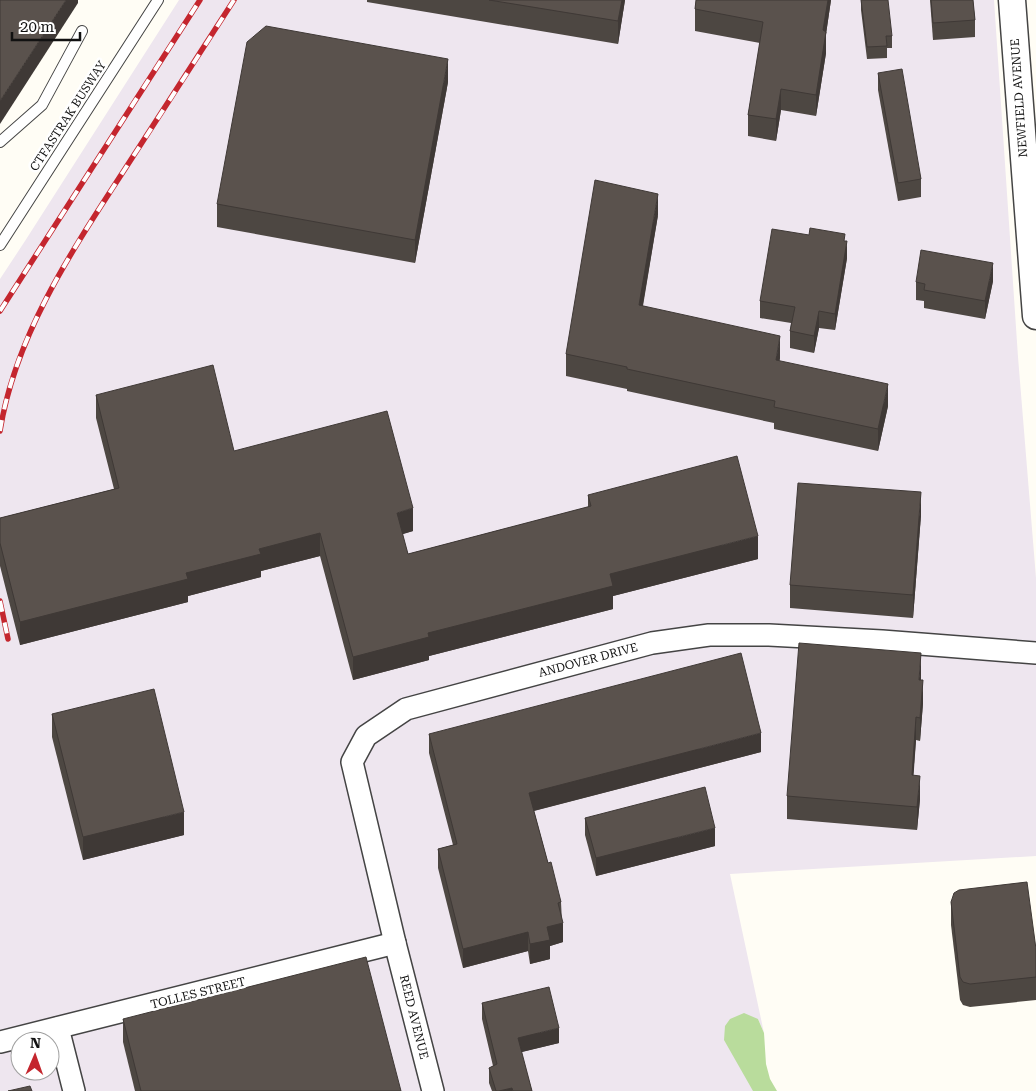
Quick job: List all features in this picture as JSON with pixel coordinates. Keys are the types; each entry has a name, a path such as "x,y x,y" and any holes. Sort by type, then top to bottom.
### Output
{"street":[{"name":"NEWFIELD AVENUE","path":"1012,0 1036,316"},
{"name":"ANDOVER DRIVE","path":"395,943 352,762 366,736 406,709 652,643 709,635 769,635 882,641 1036,653"},
{"name":"TOLLES STREET","path":"0,1042 395,943"},
{"name":"REED AVENUE","path":"395,943 433,1091"},
{"path":"58,1028 74,1091"}],"lane":[{"name":"CTFASTRAK BUSWAY","path":"0,245 158,0"},
{"path":"0,142 42,105 82,31"}],"shaded area":[{"path":"179,0 994,0 1018,357 1036,578 1036,856 730,874 764,1033 758,1019 753,1091 0,1091 0,279"}],"green space":[{"path":"744,1013 758,1019 764,1033 766,1064 770,1079 777,1091 753,1091 724,1040 725,1026 730,1019"}],"building":[{"path":"0,0 66,0 0,101"},
{"path":"489,0 622,0 618,21"},
{"path":"696,0 828,0 823,30 826,32 816,95 781,89 776,119 748,115 763,22 695,9"},
{"path":"861,0 888,0 892,36 886,36 887,46 867,47"},
{"path":"931,0 973,0 975,20 933,23"},
{"path":"266,26 448,59 415,240 217,204 247,42"},
{"path":"902,69 921,179 898,183 878,73"},
{"path":"595,180 658,194 639,305 780,336 776,360 888,384 878,429 774,407 775,401 566,354"},
{"path":"810,228 845,234 844,241 847,241 835,314 819,311 814,336 790,331 795,307 760,301 772,229 809,235"},
{"path":"921,250 993,263 985,301 924,290 925,284 916,282"},
{"path":"213,365 234,451 387,411 413,508 397,513 408,554 591,506 588,495 737,456 758,536 610,574 613,586 428,633 429,637 353,657 320,533 259,549 261,554 186,573 188,579 20,622 0,543 0,518 119,488 96,395"},
{"path":"798,483 921,492 913,595 790,585"},
{"path":"799,643 921,653 919,680 923,680 920,718 916,717 912,775 920,776 917,807 787,796"},
{"path":"741,653 761,733 529,793 548,863 551,862 561,902 558,903 563,923 547,927 550,940 530,944 528,932 463,949 438,849 457,844 429,734"},
{"path":"154,689 184,812 83,837 52,714"},
{"path":"705,787 715,828 596,858 585,818"},
{"path":"1027,882 1036,949 1036,977 970,984 963,982 960,977 951,902 954,893 959,890"},
{"path":"366,957 401,1091 141,1091 123,1019"},
{"path":"549,987 559,1028 518,1038 532,1091 513,1091 512,1088 496,1091 489,1068 497,1064 482,1003"},
{"path":"30,1086 32,1091 8,1091"}],"railway":[{"path":"0,311 200,0"},
{"path":"0,431 7,396 18,362 32,328 65,264 234,0"},
{"path":"0,601 8,639"}]}
